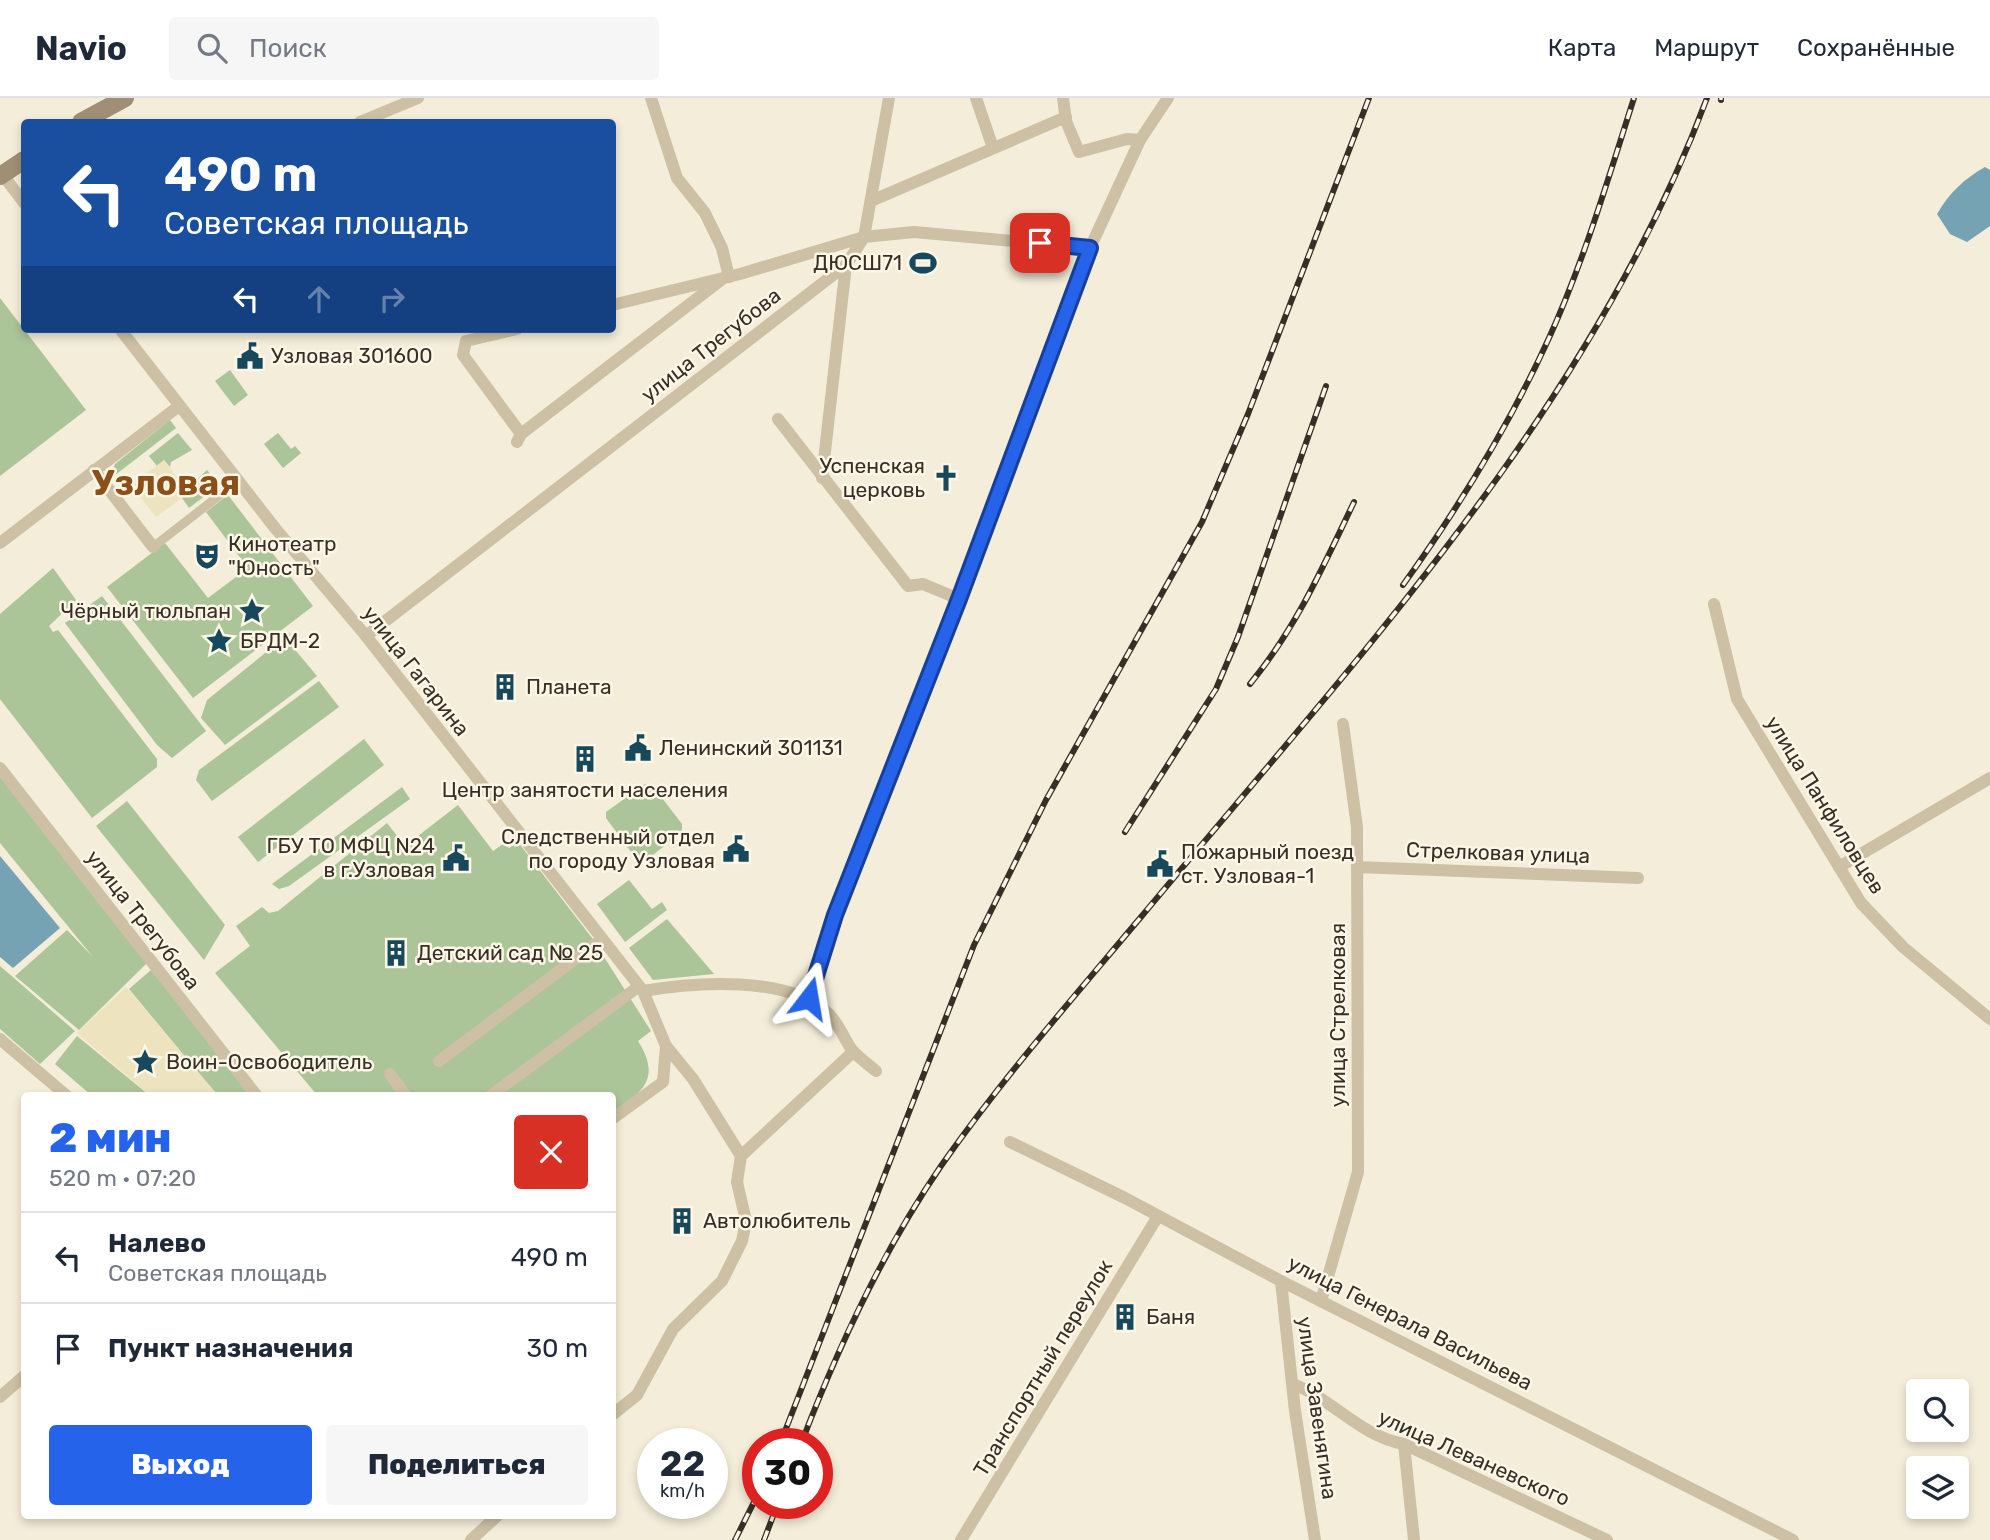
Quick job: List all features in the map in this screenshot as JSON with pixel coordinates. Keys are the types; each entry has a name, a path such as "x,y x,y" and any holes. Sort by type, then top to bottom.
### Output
{"main road":[{"path":"86,119 125,98"},
{"path":"1,174 21,162"}],"street":[{"path":"388,117 418,98"},
{"path":"465,335 463,355 519,438 727,277 722,248 705,213 677,178 651,98"},
{"path":"890,98 864,237 914,232 1090,248"},
{"path":"976,98 993,148"},
{"path":"1063,98 1066,117 1079,152 1127,139 1140,140"},
{"path":"809,998 831,926 959,599 1090,248 1140,140 1168,98"},
{"path":"871,201 1066,117"},
{"path":"1,174 21,200"},
{"name":"улица Трегубова","path":"616,305 727,277 864,237"},
{"name":"улица Трегубова","path":"366,636 846,265 864,237"},
{"path":"822,478 846,265"},
{"name":"улица Гагарина","path":"123,333 238,481 366,636 602,939 640,990 666,1046"},
{"path":"0,543 179,406"},
{"path":"778,419 908,586 923,584 959,599"},
{"path":"94,470 153,547 238,481"},
{"name":"улица Панфиловцев","path":"1714,604 1737,699 1861,903 1903,947 1990,1020"},
{"name":"улица Стрелковая","path":"1321,1301 1358,1172 1357,827 1343,724"},
{"name":"улица Трегубова","path":"0,768 254,1092"},
{"path":"1839,867 1990,778"},
{"name":"Стрелковая улица","path":"1357,867 1638,878"},
{"path":"439,1061 602,939"},
{"path":"496,1092 640,990 673,986 728,985 809,998 831,1016 853,1052 876,1072"},
{"path":"0,1039 62,1092"},
{"path":"616,1116 663,1083 666,1046"},
{"path":"666,1046 693,1079 741,1156"},
{"path":"616,1412 637,1395 673,1329 722,1281 737,1251 746,1221 737,1182 741,1156 853,1052"},
{"path":"390,1074 403,1092"},
{"name":"улица Генерала Васильева","path":"1010,1142 1793,1540"},
{"name":"Транспортный переулок","path":"961,1540 1157,1216"},
{"name":"улица Завенягина","path":"1281,1281 1315,1540"},
{"path":"0,1396 21,1378"},
{"name":"улица Леваневского","path":"1293,1384 1325,1398 1375,1436 1404,1444 1606,1540"},
{"path":"1404,1444 1414,1540"},
{"path":"471,1540 494,1519"}],"green space":[{"path":"0,298 21,325 21,333 27,333 86,410 0,476"},
{"path":"230,370 248,395 234,406 215,381"},
{"path":"170,420 176,428 110,479 115,464"},
{"path":"178,433 192,450 171,462 170,467 164,460 157,466 149,456"},
{"path":"278,433 291,449 295,446 301,453 283,468 264,444"},
{"path":"207,470 219,485 189,508 182,498 189,493 184,486 189,487"},
{"path":"228,495 313,606 193,698 107,587 165,543 208,598 248,568 206,512"},
{"path":"53,568 76,600 49,626 53,632 58,630 157,759 157,767 92,818 0,699 0,614"},
{"path":"102,596 206,731 172,758 157,745 65,623"},
{"path":"290,633 291,645 317,676 225,745 201,718 207,700"},
{"path":"319,681 339,707 212,801 196,780 199,770"},
{"path":"364,739 384,765 258,862 238,837"},
{"path":"0,773 148,962 79,1030 15,976 67,930 93,957 0,843"},
{"path":"645,784 652,785 682,824 682,832 644,862 637,860 606,818 606,812"},
{"path":"402,787 410,799 289,886 279,889 272,884"},
{"path":"127,801 225,925 204,960 96,826"},
{"path":"458,805 493,851 503,844 509,848 518,842 592,938 651,1031 638,1041 645,1054 648,1075 633,1098 616,1111 616,1092 314,1092 215,973 250,946 236,926 262,907 269,913 278,911 387,823 405,846"},
{"path":"629,880 652,909 662,902 667,910 625,942 597,904"},
{"path":"667,919 714,974 653,980 629,948"},
{"path":"0,966 75,1031 40,1064 0,1029"},
{"path":"151,970 251,1092 214,1092 129,989"},
{"path":"77,1036 145,1092 88,1092 55,1064"}],"shaded area":[{"path":"164,460 189,493 156,517 131,485"},
{"path":"126,987 215,1092 146,1092 77,1033"}],"water":[{"path":"1985,167 1990,170 1990,226 1967,242 1950,234 1937,214 1958,187"},
{"path":"0,856 60,928 13,968 0,957"}],"railway":[{"path":"786,1428 974,945 1046,800 1202,522 1248,414 1369,98"},
{"path":"1403,585 1482,465 1534,371 1562,309 1584,250 1634,98"},
{"path":"807,1428 863,1301 899,1232 941,1166 1038,1039 1382,629 1459,530 1532,428 1599,323 1658,213 1707,98"},
{"path":"1125,832 1216,689 1238,637 1326,386"},
{"path":"1250,684 1295,619 1354,502"},
{"path":"735,1540 746,1519"},
{"path":"764,1540 772,1519"}],"place":[{"name":"ДЮСШ71","path":"923,263"},
{"name":"Узловая 301600","path":"250,356"},
{"name":"Успенская церковь","path":"946,478"},
{"name":"Кинотеатр \"Юность\"","path":"207,556"},
{"name":"Чёрный тюльпан","path":"252,611"},
{"name":"БРДМ-2","path":"219,641"},
{"name":"Планета","path":"505,687"},
{"name":"Ленинский 301131","path":"638,748"},
{"name":"Центр занятости населения","path":"585,759"},
{"name":"Следственный отдел по городу Узловая","path":"736,849"},
{"name":"ГБУ ТО МФЦ N24 в г.Узловая","path":"456,858"},
{"name":"Пожарный поезд ст. Узловая-1","path":"1160,864"},
{"name":"Детский сад № 25","path":"396,953"},
{"name":"Воин-Освободитель","path":"145,1062"},
{"name":"Автолюбитель","path":"682,1221"},
{"name":"Баня","path":"1125,1317"}],"district":[{"name":"Узловая","path":"166,483"}],"route":[{"path":"809,998 814,974 835,915 959,599 1090,248 1040,243"}]}
